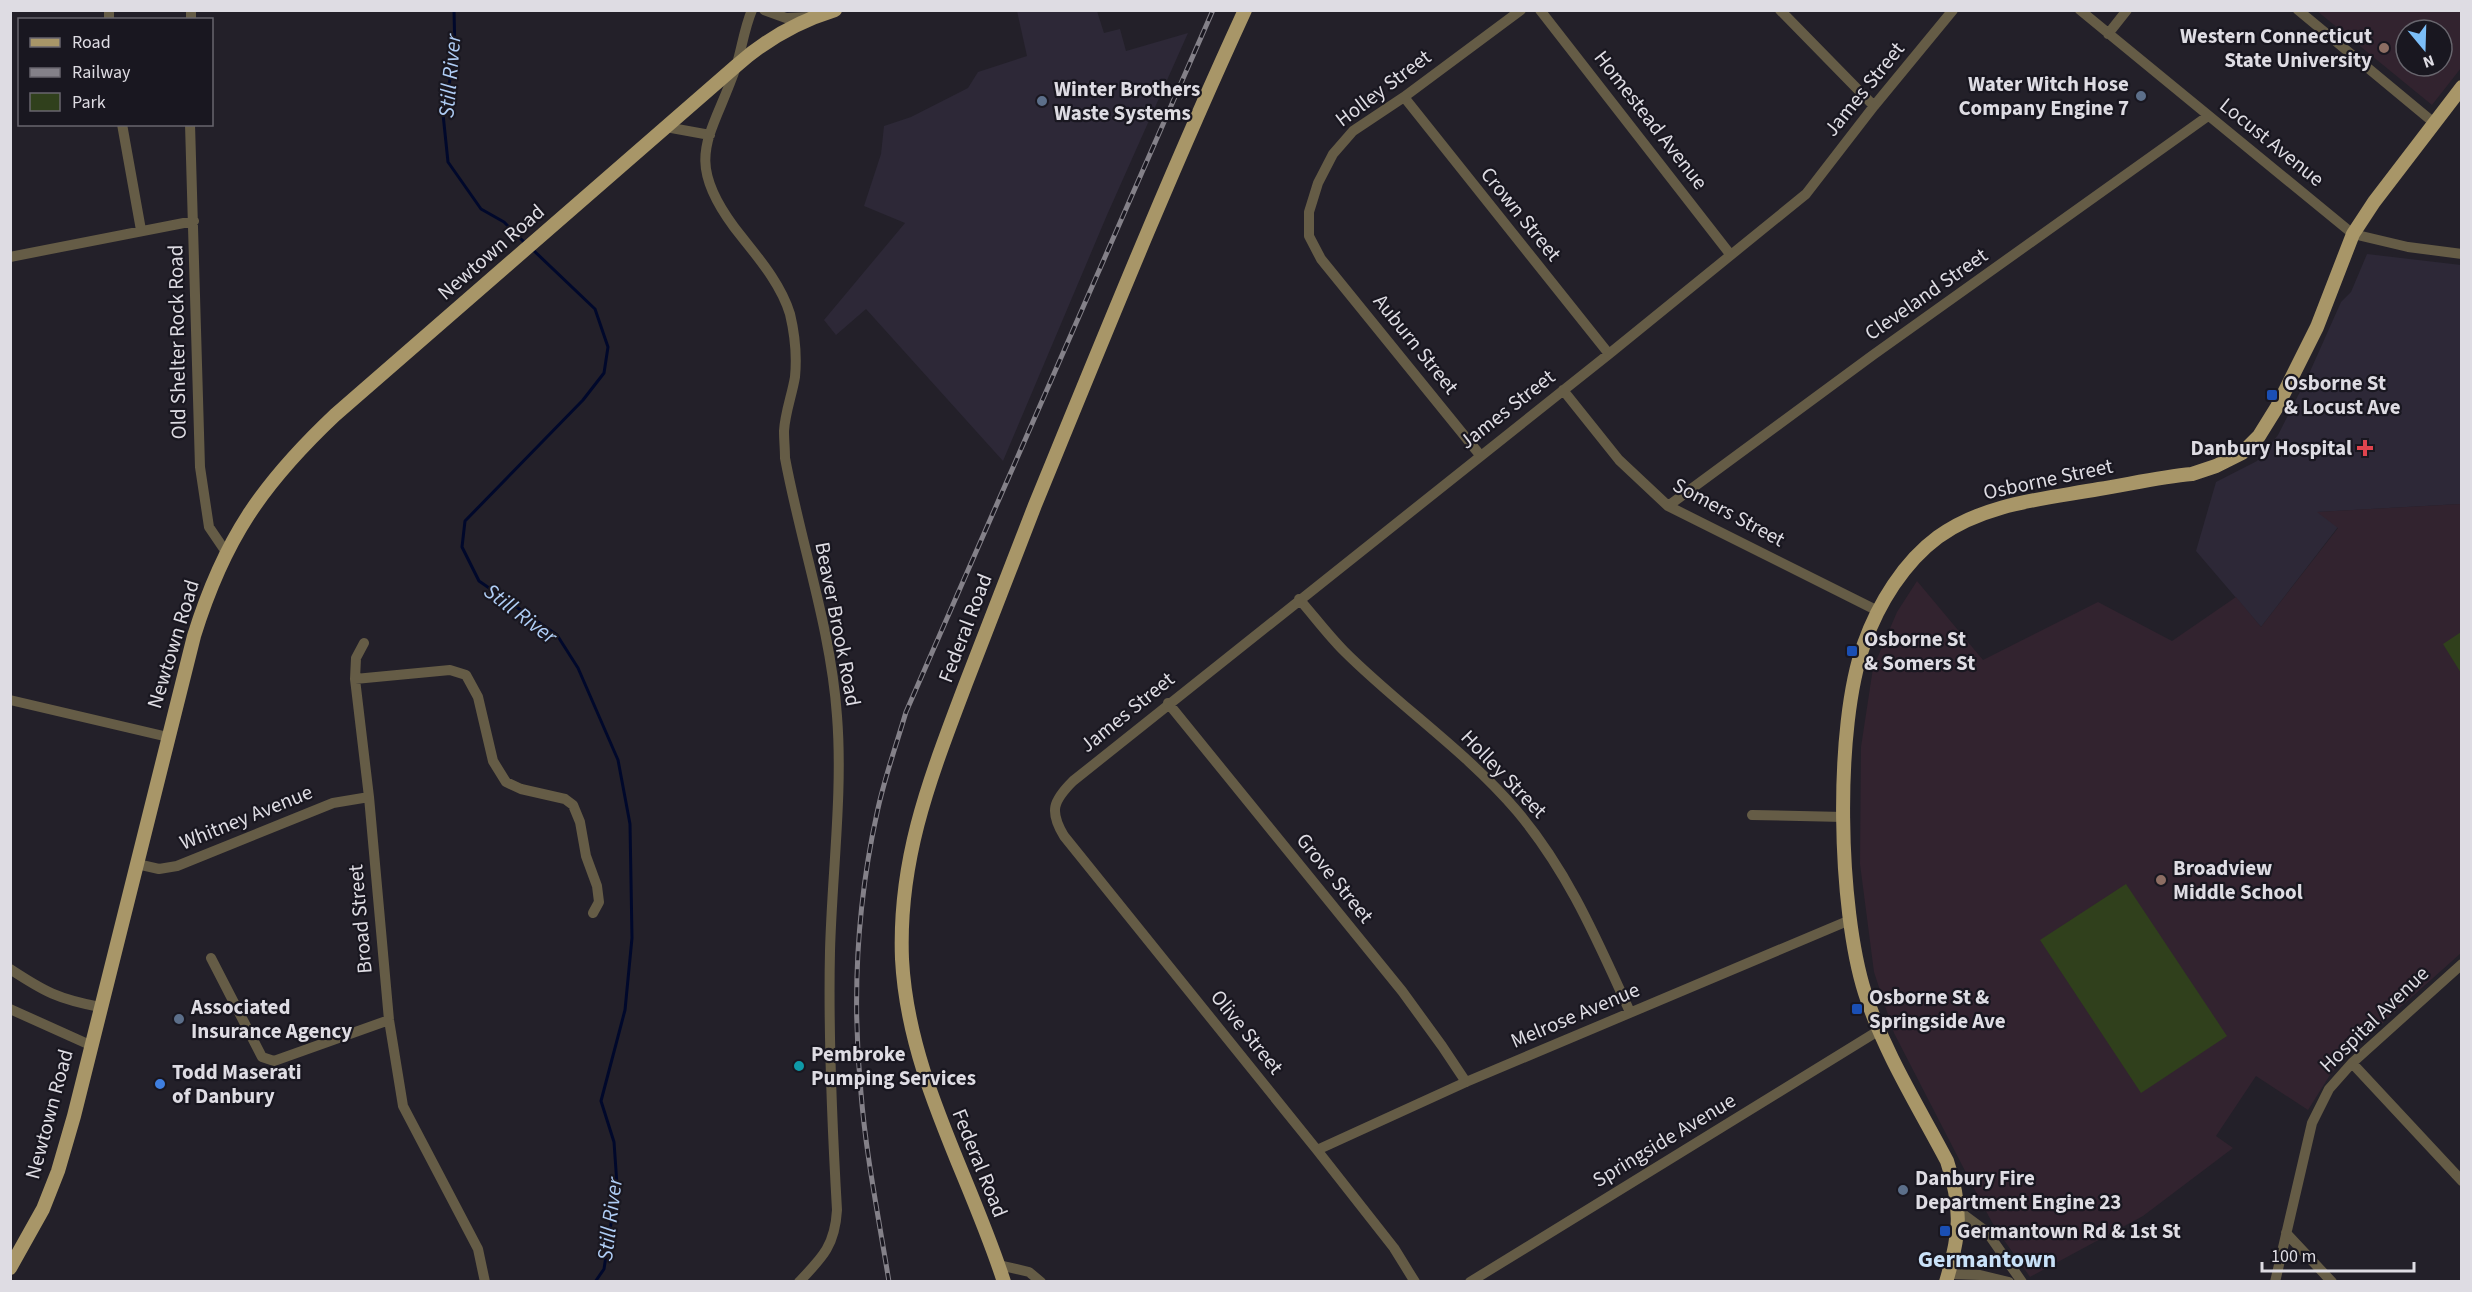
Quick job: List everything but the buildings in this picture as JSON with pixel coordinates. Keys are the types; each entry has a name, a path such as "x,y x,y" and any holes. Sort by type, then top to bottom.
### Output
{"main road":[{"name":"Newtown Road","path":"10,1268 43,1209 58,1171 74,1116 168,736 205,599 238,528 265,489 297,451 736,66 781,34 816,16 835,10"},
{"name":"Federal Road","path":"1004,1281 935,1106 920,1063 907,1010 902,959 902,905 909,854 923,801 1009,571 1081,393 1245,10"},
{"name":"Osborne Street","path":"1947,1278 1956,1248 1959,1212 1951,1173 1947,1161 1878,1031 1864,991 1850,920 1844,817 1844,771 1851,704 1864,645 1878,611 1911,563 1938,537 1988,510 2192,474 2217,466 2242,453 2259,436 2277,407 2317,327 2353,234 2433,122 2462,87"}],"street":[{"name":"Beaver Brook Road","path":"752,10 743,33 736,66 705,150 705,171 710,191 778,288 789,312 795,336 795,377 784,429 785,458 829,658 837,715 839,752 830,952 829,1079 837,1210 836,1229 831,1246 799,1281"},
{"path":"764,10 786,18 816,16"},
{"name":"Holley Street","path":"1322,259 1309,236 1309,213 1318,183 1333,154 1353,131 1404,97 1521,10"},
{"name":"Homestead Avenue","path":"1540,10 1730,254"},
{"path":"1780,10 1874,106"},
{"name":"James Street","path":"1054,806 1061,793 1073,781 1168,703 1609,354 1806,194 1874,106 1953,10"},
{"name":"Locust Avenue","path":"2080,10 2353,234 2408,247 2462,254"},
{"path":"2108,33 2127,10"},
{"path":"2298,10 2433,122"},
{"name":"Crown Street","path":"1404,97 1609,354"},
{"name":"Cleveland Street","path":"1668,506 1873,355 2208,116"},
{"path":"122,126 141,230"},
{"name":"Old Shelter Rock Road","path":"190,126 200,467 209,527 226,552"},
{"path":"666,127 710,135"},
{"path":"10,257 194,220"},
{"name":"Auburn Street","path":"1322,259 1480,454"},
{"name":"Somers Street","path":"1563,390 1619,460 1668,506 1878,611"},
{"name":"Holley Street","path":"1299,599 1343,651 1470,763 1516,810 1551,854 1582,905 1630,1012"},
{"name":"Broad Street","path":"364,644 354,666 355,679 369,797 389,1020 403,1106 477,1249 485,1281"},
{"path":"355,679 450,670 466,675 478,697 493,760 506,782 521,789 565,799 573,805 580,822 586,855 597,886 599,902 593,913"},
{"path":"10,700 168,736"},
{"name":"Grove Street","path":"1168,703 1402,991 1466,1082"},
{"name":"Whitney Avenue","path":"137,864 159,869 177,866 333,803 369,797"},
{"name":"Olive Street","path":"1054,806 1056,822 1064,836 1317,1150 1394,1248 1415,1281"},
{"path":"1752,815 1844,817"},
{"name":"Melrose Avenue","path":"1317,1150 1466,1082 1850,920"},
{"path":"211,958 262,1057 274,1061 389,1020"},
{"name":"Hospital Avenue","path":"2276,1281 2312,1123 2329,1089 2352,1063 2462,964"},
{"path":"10,969 64,1000 100,1007"},
{"path":"10,1009 90,1045"},
{"name":"Springside Avenue","path":"1470,1281 1878,1031"},
{"path":"2352,1063 2462,1181"},
{"path":"1959,1212 1987,1232 2022,1281"},
{"path":"2286,1233 2332,1281"},
{"path":"999,1265 1029,1272 1041,1281"},
{"path":"1947,1278 1980,1275 2009,1281"}],"shaded area":[{"path":"1017,11 1097,11 1104,33 1120,29 1126,51 1188,33 1107,215 1003,461 866,309 836,335 824,320 905,223 864,206 881,154 884,126 911,117 968,88 978,72 1027,56"},
{"name":"Western Connecticut State University","path":"2317,11 2461,11 2461,68 2454,77 2454,18 2394,18 2394,74"},
{"name":"Western Connecticut State University","path":"2399,78 2453,78 2432,105"},
{"name":"Danbury Hospital","path":"2367,254 2461,265 2461,504 2318,512 2338,527 2261,627 2196,551 2216,482 2257,461 2278,435 2308,376 2341,302 2351,292"},
{"name":"Broadview Middle School","path":"2461,504 2461,953 2347,1055 2330,1075 2308,1110 2256,1076 2216,1136 2233,1148 2143,1216 2030,1277 1994,1226 1894,1033 1874,972 1860,864 1861,747 1873,668 1897,612 1917,581 1983,660 2098,602 2172,641 2236,597 2261,627 2338,528 2317,512"}],"green space":[{"path":"2461,632 2461,673 2443,644"},
{"path":"2126,884 2227,1036 2141,1093 2040,940"}],"waterway":[{"name":"Still River","path":"454,10 455,55 443,114 448,162 481,209 504,222 526,244"},
{"name":"Still River","path":"531,248 595,309 608,347 604,373 583,400 465,521 462,547 479,581 557,635 578,668 618,760 630,824 632,938 625,1010 601,1101 614,1142 617,1185 604,1269 595,1282"}],"railway":[{"path":"889,1282 866,1140 857,1023 861,917 870,847 880,800 906,712 1213,10"}],"place":[{"name":"Western Connecticut State University","path":"2384,48"},
{"name":"Water Witch Hose Company Engine 7","path":"2141,96"},
{"name":"Winter Brothers Waste Systems","path":"1042,101"},
{"name":"Osborne St & Locust Ave","path":"2272,395"},
{"name":"Danbury Hospital","path":"2365,448"},
{"name":"Osborne St & Somers St","path":"1852,651"},
{"name":"Broadview Middle School","path":"2161,880"},
{"name":"Osborne St & Springside Ave","path":"1857,1009"},
{"name":"Associated Insurance Agency","path":"179,1019"},
{"name":"Pembroke Pumping Services","path":"799,1066"},
{"name":"Todd Maserati of Danbury","path":"160,1084"},
{"name":"Danbury Fire Department Engine 23","path":"1903,1190"},
{"name":"Germantown Rd & 1st St","path":"1945,1231"}],"district":[{"name":"Germantown","path":"1987,1259"}]}
